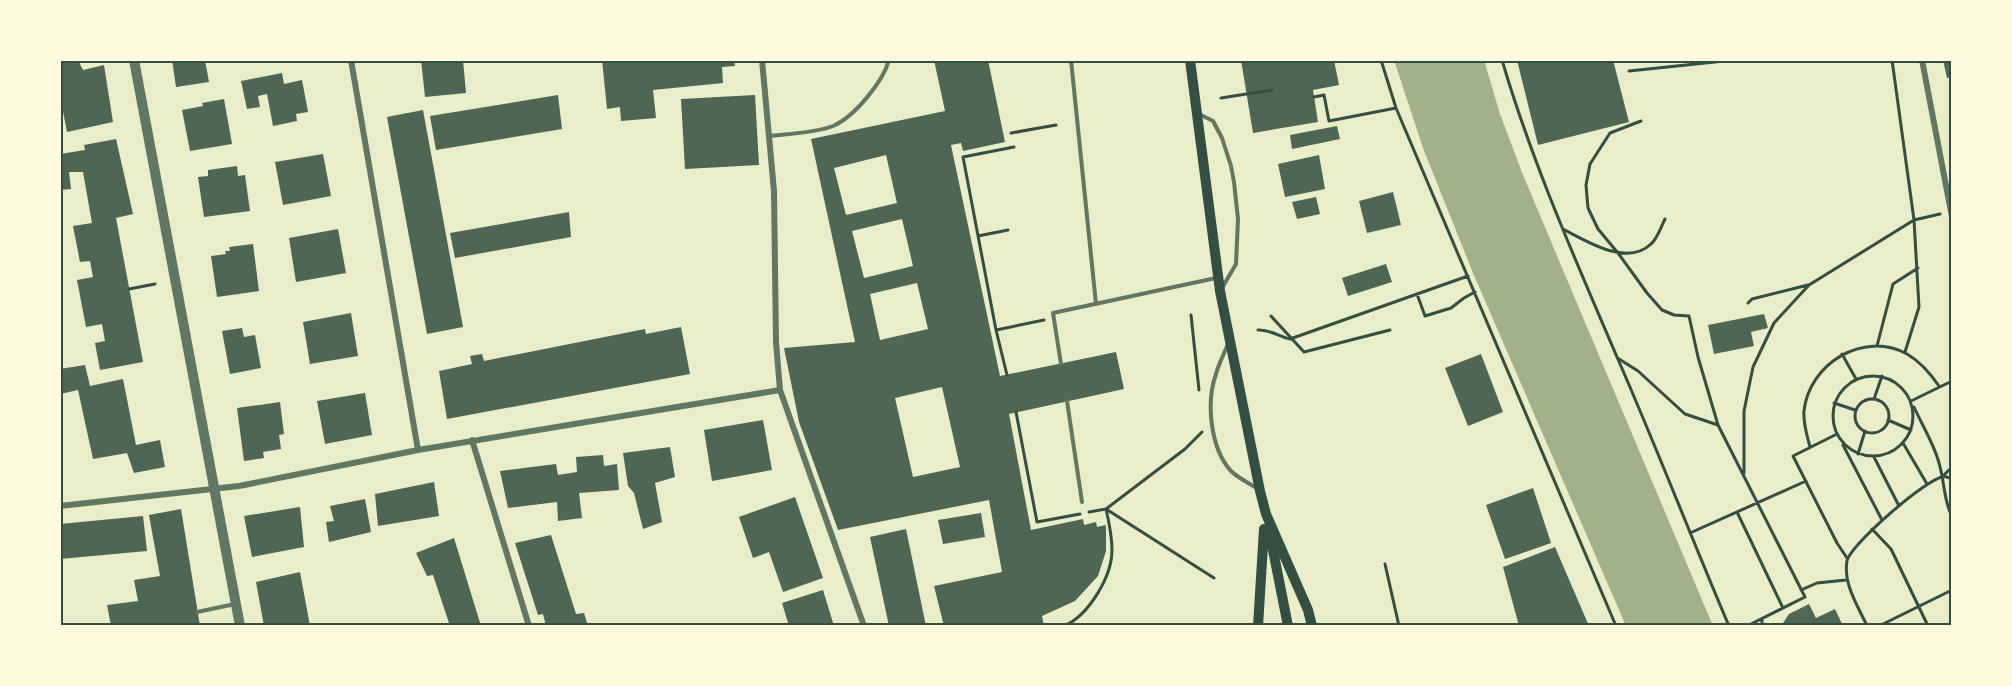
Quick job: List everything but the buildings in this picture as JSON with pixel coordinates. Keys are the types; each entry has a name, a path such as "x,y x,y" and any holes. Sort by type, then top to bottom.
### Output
{"main road":[{"path":"1190,60 1220,291 1288,626"},
{"path":"1258,626 1266,514"},
{"path":"1266,514 1308,610 1312,626"}],"street":[{"path":"134,60 240,626"},
{"path":"351,60 418,450"},
{"path":"762,60 774,191 776,342 780,390 864,626"},
{"path":"1922,60 1952,214"},
{"path":"60,506 239,486 472,440 780,390"},
{"path":"472,440 529,626"}],"lane":[{"path":"769,135 833,126 850,115 869,95 889,60"},
{"path":"1071,60 1096,304"},
{"path":"1196,112 1213,121 1222,138 1234,182 1238,219 1236,264 1220,291"},
{"path":"1061,364 1053,313 1218,277"},
{"path":"1230,337 1212,388 1211,411 1215,434 1221,456 1232,471 1260,491"},
{"path":"1067,401 1082,502"},
{"path":"197,612 235,603"}],"path":[{"path":"1381,60 1396,108 1616,626"},
{"path":"1502,60 1516,108 1561,228 1729,626"},
{"path":"1629,71 1734,60"},
{"path":"1892,60 1914,220 1918,268 1919,307 1905,353"},
{"path":"1221,98 1272,90"},
{"path":"1314,97 1324,95 1329,121 1396,108"},
{"path":"1641,121 1610,132 1590,164 1586,185 1588,208 1598,229 1662,310 1674,315 1689,316 1698,357 1718,425 1805,597 1747,626"},
{"path":"1011,133 1056,125"},
{"path":"1006,375 963,158 1014,147"},
{"path":"1744,475 1744,411 1753,367 1774,323 1809,285 1914,220 1952,214"},
{"path":"1561,228 1588,242 1618,253 1636,253 1652,244 1665,219"},
{"path":"978,236 1008,230"},
{"path":"1876,346 1893,284 1918,268"},
{"path":"1258,330 1270,331 1280,337 1290,339 1468,276"},
{"path":"129,289 155,284"},
{"path":"1748,303 1752,299 1809,285"},
{"path":"1417,294 1425,316 1451,308 1475,292"},
{"path":"1191,315 1200,395"},
{"path":"1271,316 1304,352 1390,330"},
{"path":"996,330 1042,321"},
{"path":"1810,447 1805,430 1804,412 1808,394 1815,378 1827,364 1842,354 1859,348 1876,346 1891,348 1905,353 1918,362 1930,373 1938,386"},
{"path":"1842,354 1856,379"},
{"path":"1618,359 1638,371 1685,414 1718,425"},
{"path":"1882,520 1837,434 1832,414 1834,403 1846,385 1869,375 1882,376 1893,381 1904,389 1911,400 1938,459 1945,502 1952,518"},
{"path":"1874,399 1882,376"},
{"path":"1911,400 1950,382 1952,387"},
{"path":"1874,399 1887,409 1888,420 1886,425 1876,432 1865,431 1855,420 1856,410 1863,401 1874,399"},
{"path":"1842,442 1858,454 1874,457 1895,450 1903,443 1911,430 1913,410 1911,400"},
{"path":"1834,403 1856,410"},
{"path":"1016,412 1037,522 1107,509 1185,449 1204,429"},
{"path":"1888,420 1911,430"},
{"path":"1858,454 1865,431"},
{"path":"1837,434 1793,456 1837,543 1847,558 1846,580 1867,626"},
{"path":"1903,443 1926,484"},
{"path":"1874,457 1899,506"},
{"path":"1847,558 1882,520 1926,484 1942,476 1952,467"},
{"path":"1942,476 1952,479"},
{"path":"1689,534 1806,481"},
{"path":"1107,509 1214,578"},
{"path":"1064,626 1081,616 1100,588 1109,567 1112,552 1107,509"},
{"path":"1737,512 1783,608"},
{"path":"1872,529 1891,549 1928,626"},
{"path":"1385,564 1399,626"},
{"path":"1802,590 1816,583 1846,580"},
{"path":"1879,626 1952,590"},
{"path":"1762,619 1762,626"}],"shaded area":[{"path":"1394,60 1484,60 1500,114 1523,175 1713,626 1626,626 1473,273 1423,148"}]}
